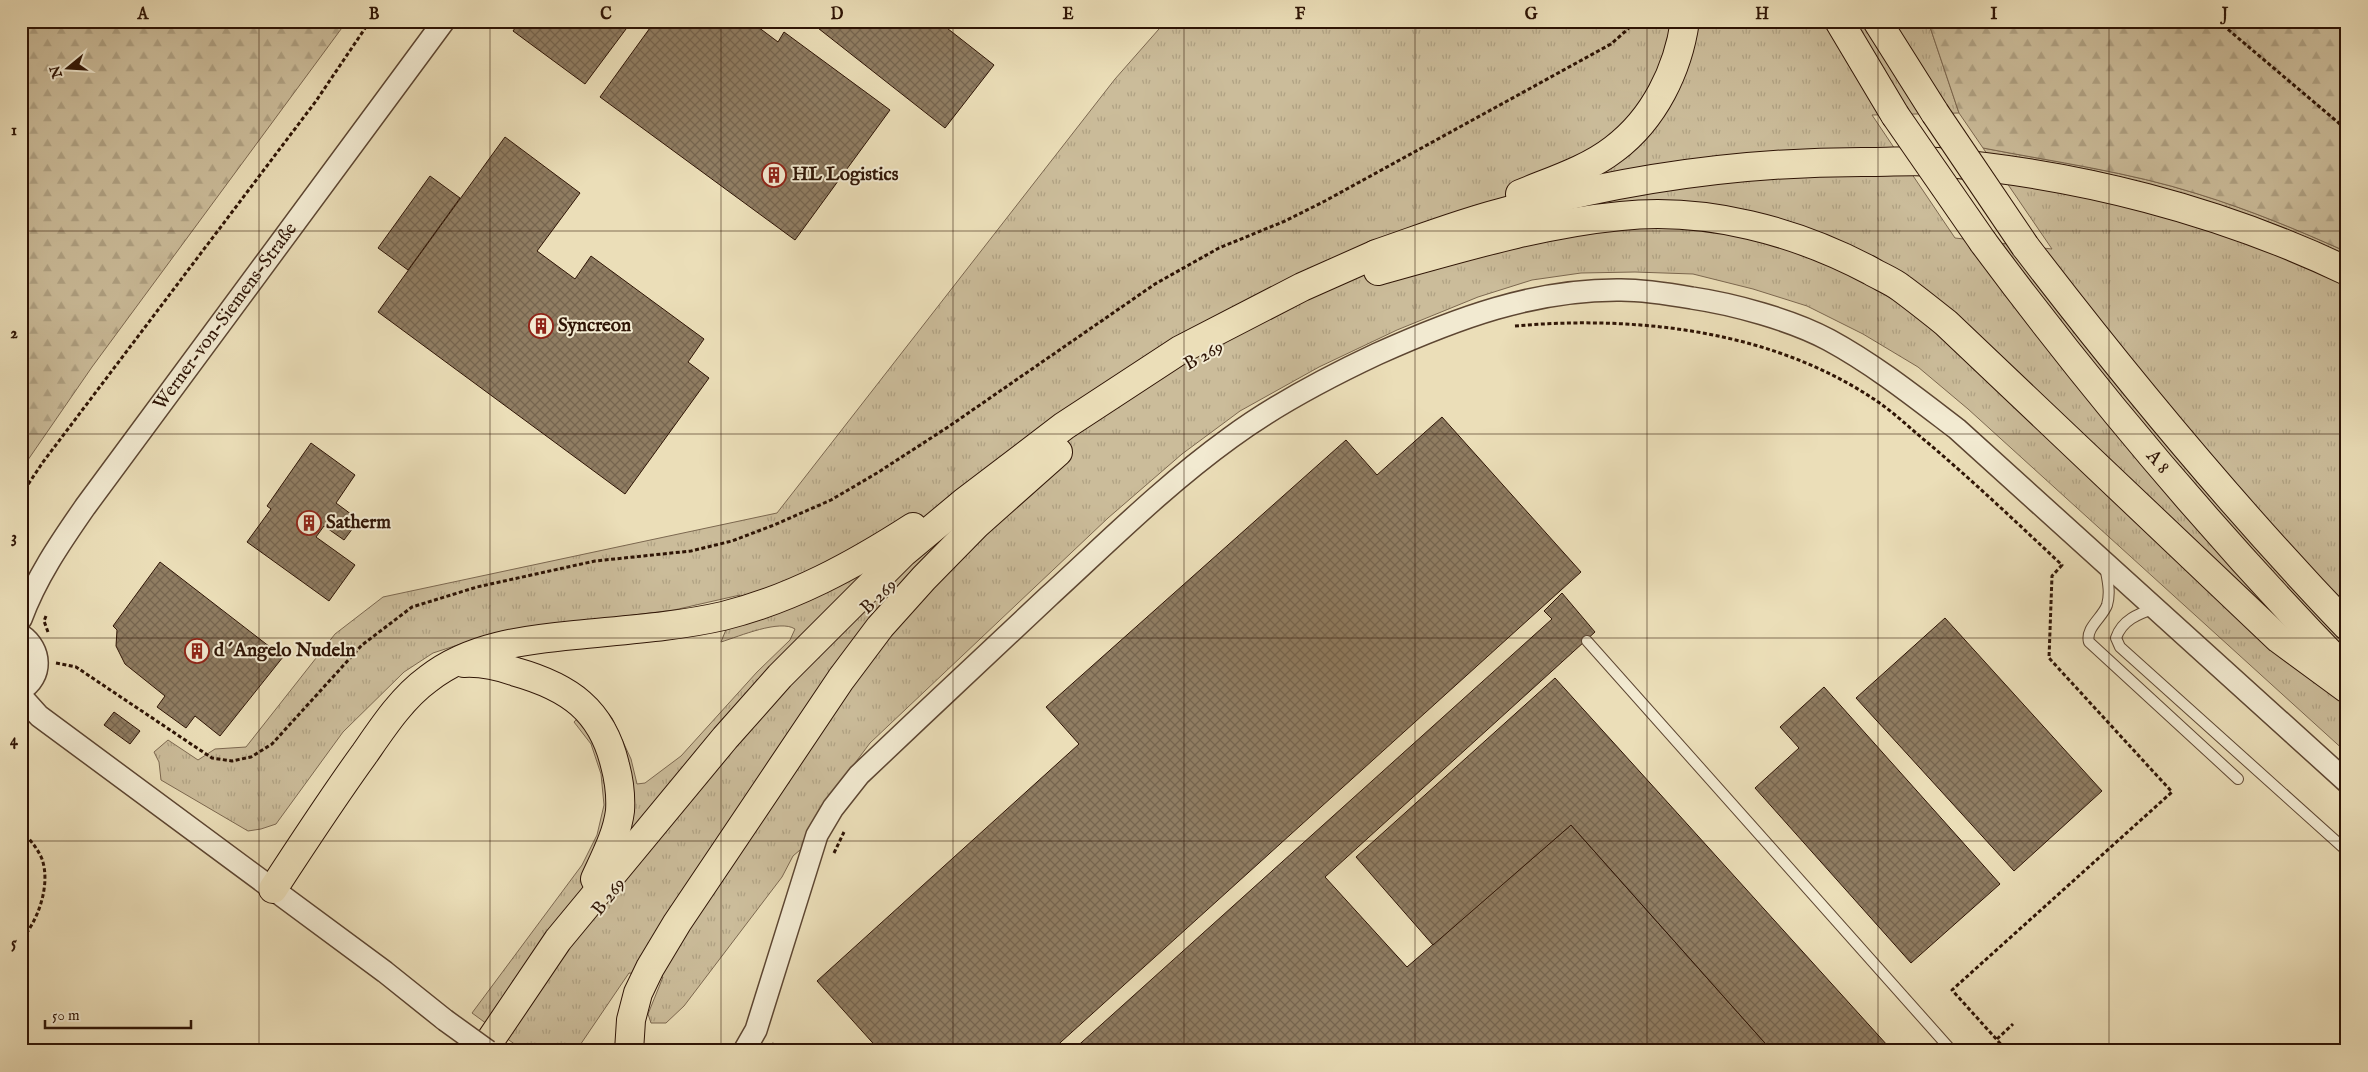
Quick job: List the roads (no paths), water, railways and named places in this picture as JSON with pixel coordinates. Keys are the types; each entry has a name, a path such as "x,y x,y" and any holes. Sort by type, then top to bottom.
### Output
{"main road":[{"path":"1376,263 1451,220 1583,168 1614,149 1642,121 1665,90 1682,41 1685,21"},
{"name":"A 8","path":"1839,21 1896,115 1983,242 2087,378 2192,505 2347,671"},
{"name":"A 8","path":"1877,21 1935,113 2026,246 2104,348 2213,478 2347,626"},
{"path":"1376,263 1500,213 1604,189 1679,176 1821,162 1934,162 2017,171 2087,185 2186,209 2271,238 2347,271"},
{"path":"1376,263 1547,216 1682,190 1821,176 1933,176 2015,185 2084,199 2182,223 2266,252 2347,288"},
{"path":"1376,263 1506,235 1622,216 1678,215 1733,222 1795,237 1852,261 1900,287 1946,323 2279,638 2347,689"},
{"name":"B 269","path":"489,1051 568,947 734,746 788,688 910,568 1063,437 1187,365 1376,263"},
{"path":"273,889 334,796 406,698 427,679 450,664 480,652 521,641 677,624 723,616 798,590 840,572 1063,437"},
{"path":"558,940 725,738 780,676 845,609 903,553 963,503 1063,437"},
{"path":"629,1051 631,1020 638,993 650,968 677,924 841,679 880,627 924,578 1063,437"},
{"path":"450,664 470,663 498,666 542,679 587,709 602,729 612,754 619,780 620,811 612,842 595,879 558,940 483,1051"}],"street":[{"name":"Werner-von-Siemens-Straße","path":"21,619 31,592 50,558 85,507 444,21"},
{"path":"744,1051 756,1030 818,835 833,808 859,775 1143,508 1231,436 1288,399 1328,377 1448,323 1513,302 1542,297 1581,291 1623,290 1722,302 1773,318 1826,338 1893,380 1957,429 2347,782"},
{"path":"21,635 50,662 21,690"},
{"path":"21,696 39,716 489,1051"}],"lane":[{"path":"2104,562 2109,598 2107,606 2089,632 2090,642 2238,779"},
{"path":"2155,608 2139,614 2122,626 2116,638 2120,647 2347,851"},
{"path":"1587,641 1952,1051"}],"place":[{"name":"HL Logistics","path":"774,175"},
{"name":"Syncreon","path":"541,326"},
{"name":"Satherm","path":"309,523"},
{"name":"d´Angelo Nudeln","path":"197,651"}]}
